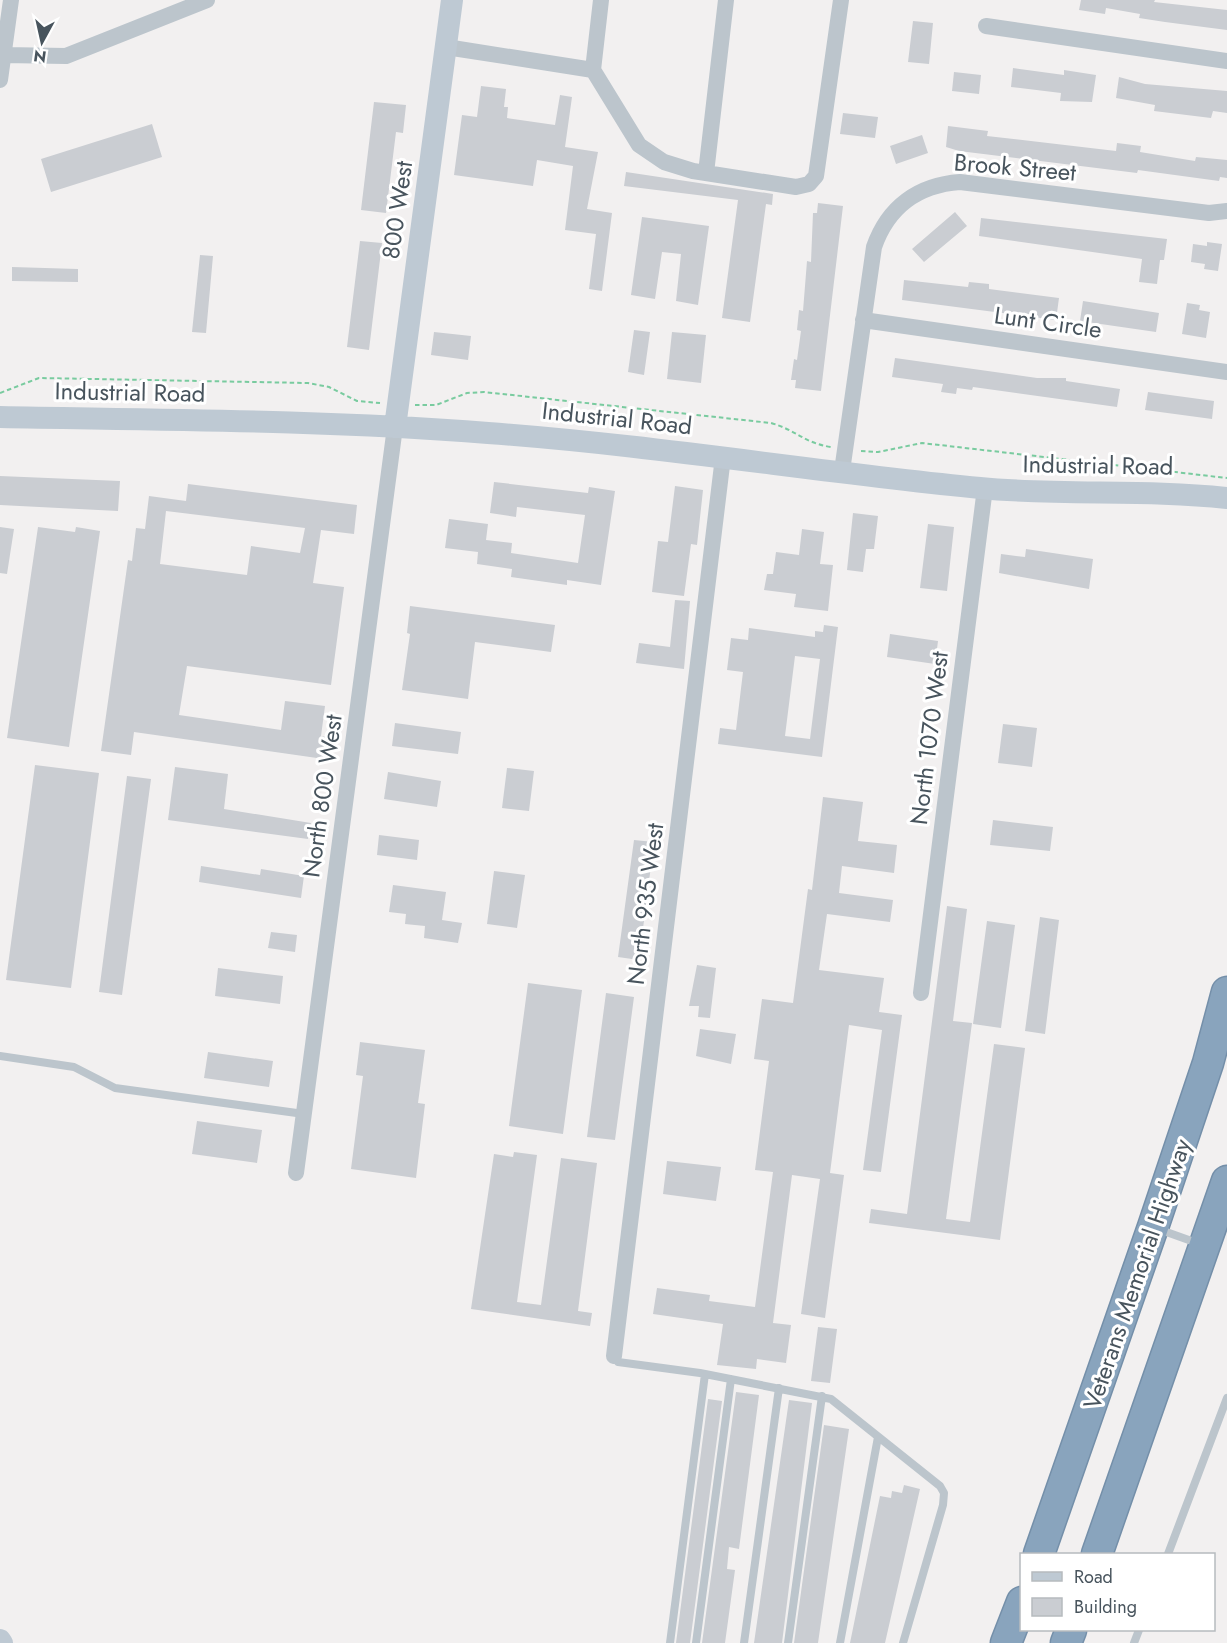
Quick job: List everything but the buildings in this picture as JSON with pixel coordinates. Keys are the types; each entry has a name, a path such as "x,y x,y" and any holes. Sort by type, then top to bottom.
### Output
{"highway":[{"name":"Veterans Memorial Highway","path":"1039,1553 1208,1064 1227,992"},
{"path":"1097,1553 1227,1181"},
{"path":"1006,1643 1020,1607"}],"street":[{"path":"0,80 11,0"},
{"path":"3,55 66,56 207,0"},
{"name":"800 West","path":"395,427 452,0"},
{"path":"601,0 592,70 639,145 664,162 706,173 796,187 809,184 816,176 841,0"},
{"path":"706,173 726,0"},
{"path":"986,26 1227,62"},
{"path":"446,47 592,70"},
{"name":"Brook Street","path":"842,471 871,260 878,234 901,204 932,186 967,182 1209,213 1227,211"},
{"name":"Lunt Circle","path":"863,320 1227,372"},
{"name":"Industrial Road","path":"0,417 395,427 558,438 985,488 1150,492 1227,498"},
{"name":"North 800 West","path":"296,1173 395,427"},
{"name":"North 935 West","path":"614,1356 723,457"},
{"name":"North 1070 West","path":"921,993 985,488"}],"lane":[{"path":"0,1056 74,1067 115,1088 304,1114"},
{"path":"1153,1227 1206,1246"},
{"path":"614,1356 618,1362 705,1374 831,1399 940,1486 944,1493 903,1643"},
{"path":"670,1643 705,1374"},
{"path":"696,1643 731,1379"},
{"path":"744,1643 778,1388"},
{"path":"788,1643 822,1396"},
{"path":"1168,1553 1227,1398"},
{"path":"840,1643 878,1437"}],"path":[{"path":"0,393 39,378 308,383 329,387 357,401 377,403"},
{"path":"423,405 441,404 457,395 476,392 570,399 771,423 788,429 808,442 824,446"},
{"path":"870,452 922,442 1227,478"}]}
